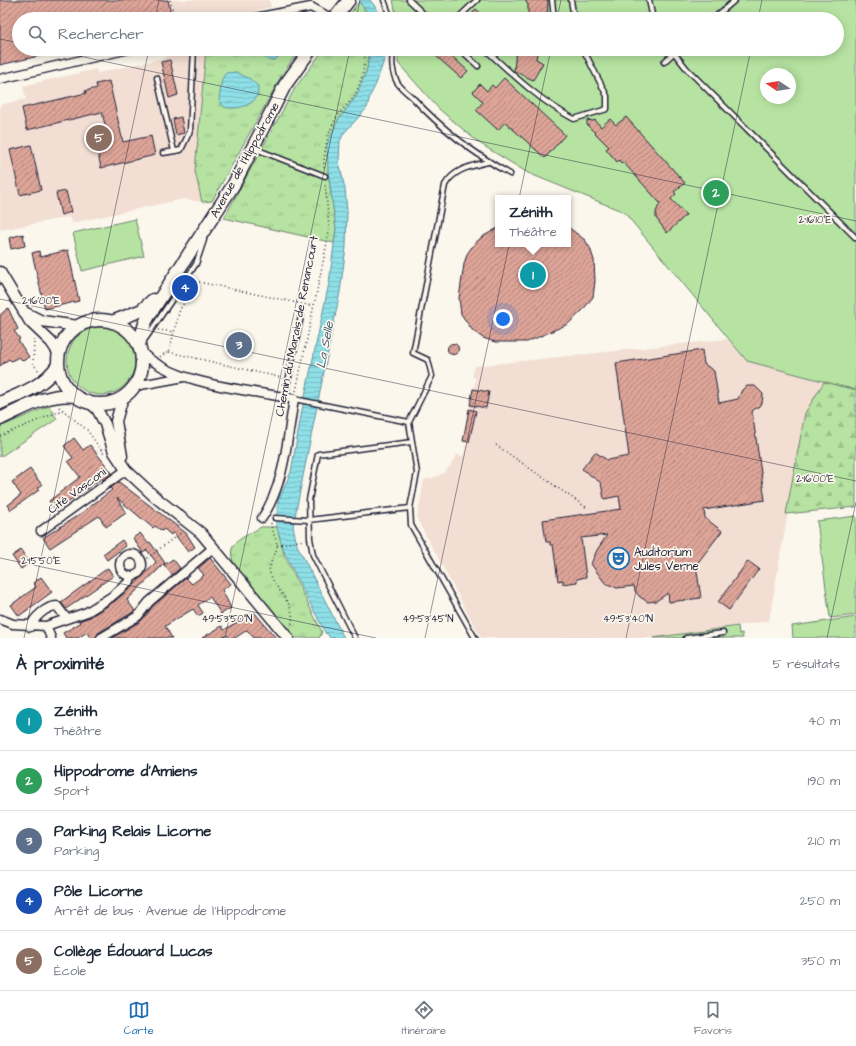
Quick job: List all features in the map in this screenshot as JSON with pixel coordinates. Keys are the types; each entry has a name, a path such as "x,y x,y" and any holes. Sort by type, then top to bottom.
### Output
{"main road":[{"path":"339,12 348,0"},
{"name":"Avenue de l'Hippodrome","path":"140,349 145,323 177,270 207,228 234,184 285,85 306,56"},
{"name":"Avenue de l'Hippodrome","path":"112,322 142,310 177,270"},
{"path":"0,403 33,389 46,379 58,360 62,344 69,334 78,326 95,320 112,322 128,331 140,349 142,370 135,386 124,397 107,404 90,403 75,396 64,394 46,398 0,419"},
{"path":"58,360 64,382 75,396"}],"street":[{"path":"280,12 297,8 311,7 320,12"},
{"path":"0,79 98,56"},
{"path":"0,272 29,321 51,342 58,360"},
{"path":"23,311 42,322 78,326"},
{"path":"140,349 155,362 185,377 298,400"},
{"path":"135,386 185,377"},
{"path":"124,397 116,421 125,467"},
{"name":"Chemin du Marais de Renancourt","path":"262,518 271,504 278,487 298,400"},
{"path":"90,403 97,409 106,424 114,452 125,467 154,497 201,533 286,636"},
{"name":"Cité Vasconi","path":"41,531 125,467"},
{"path":"101,638 138,616 149,602 214,547"},
{"path":"134,554 141,562 139,572 130,576 123,573 120,567 124,556 134,554"},
{"path":"0,619 13,624 30,627 46,626 87,612 111,597 130,581 130,576"},
{"path":"30,627 34,619 52,606 57,606 66,618"},
{"path":"46,626 51,638"}],"lane":[{"path":"384,0 388,12"},
{"path":"409,0 422,12"},
{"path":"464,12 477,0"},
{"path":"552,0 553,12"},
{"path":"571,0 573,12"},
{"path":"649,0 652,12"},
{"path":"721,12 736,0"},
{"path":"163,153 181,150 190,131 194,56"},
{"path":"393,56 392,69 398,83 422,108 488,162 510,174"},
{"path":"467,56 478,66"},
{"path":"493,56 536,95 554,108 574,119 607,110 608,96 587,56"},
{"path":"664,62 668,56"},
{"path":"676,56 687,69 856,238"},
{"path":"157,78 174,151"},
{"path":"253,148 325,176"},
{"path":"475,638 411,525 410,508 417,473 409,422 432,376 428,360 413,353 445,185 452,174 465,168 488,162"},
{"path":"140,349 152,328 196,264 207,228"},
{"path":"285,397 301,316"},
{"path":"298,400 409,422"},
{"path":"355,638 313,555 309,520 309,500 318,454 412,442"},
{"path":"273,518 309,520 410,508"},
{"path":"686,638 724,633"}],"path":[{"path":"170,0 173,12"},
{"name":"Chemin du Marais de Renancourt","path":"298,400 313,306 329,228 324,148 336,117 353,98 361,79 365,56"},
{"path":"170,352 180,309 199,282 313,306"},
{"path":"29,321 35,341 33,364 46,379"},
{"path":"155,362 165,353 170,352 289,379"},
{"path":"0,436 63,410 87,430 107,458"},
{"path":"496,445 587,508"},
{"path":"273,518 271,526 277,545 276,554 270,564 270,572 292,610 294,618 286,636"},
{"path":"141,562 191,525"},
{"path":"277,545 302,540"}],"shaded area":[{"path":"107,0 269,0 271,7 249,12 110,12"},
{"path":"167,56 205,56 195,171 202,202 183,199 72,223 69,217 0,230 0,105 26,99 23,86 96,69 97,73 165,58"},
{"path":"728,339 747,361 824,382 805,413 769,621 653,638 481,638 417,519 424,480 444,473 457,455 463,456 467,442 463,441 476,378 472,377 475,366"}],"green space":[{"path":"393,0 856,0 856,390 747,361 624,212 528,173 479,143 439,109 398,63 398,56 844,56 844,12 396,12"},
{"path":"359,2 366,12 351,12"},
{"path":"205,56 295,56 283,73 212,201 202,202 195,171"},
{"path":"319,56 369,56 367,69 357,95 338,120 328,171 336,229 334,243 224,218 295,88"},
{"path":"135,219 144,256 82,271 73,233"},
{"path":"94,327 108,327 120,333 129,342 135,354 133,374 125,385 114,393 108,395 94,395 88,393 77,385 69,374 67,368 67,354 69,348 77,337 88,329"},
{"path":"824,382 856,390 856,507 786,514 805,413"},
{"path":"49,406 57,419 0,457 0,427"},
{"path":"856,516 856,615 830,618 817,521"},
{"path":"261,527 278,527 284,555 322,632 319,638 295,638 238,571 233,562 231,554 235,543"},
{"path":"856,617 856,638 793,638 792,626"},
{"path":"738,626 739,634 742,633 743,638 653,638"}],"water":[{"path":"360,0 370,0 378,12 366,12 359,2"},
{"path":"263,56 279,56 275,60 268,60"},
{"name":"La Selle","path":"369,56 384,56 384,60 367,108 344,133 340,141 339,162 345,189 347,211 346,247 340,292 293,526 297,545 344,638 330,638 327,633 326,634 283,549 276,524 278,501 291,472 302,410 329,283 336,229 328,171 327,145 338,120 357,95 367,69"},
{"path":"236,72 250,79 258,86 257,95 255,100 242,107 224,107 219,100 222,79 226,73"}],"building":[{"path":"0,0 168,0 171,12 12,12 12,56 39,56 0,65"},
{"path":"525,0 548,0 547,12 528,12 528,5"},
{"path":"436,56 452,56 468,71 461,78"},
{"path":"515,56 537,56 536,59 543,63 533,80 514,71"},
{"path":"170,60 178,95 169,98 161,62"},
{"path":"504,78 565,135 545,158 505,122 498,130 476,110 483,102 473,92 480,84 487,91 492,85 495,88"},
{"path":"109,81 123,142 151,136 155,155 101,168 97,149 110,146 102,112 27,130 22,108 86,93 85,91 97,88 96,84"},
{"path":"181,117 184,133 176,135 173,119"},
{"path":"626,117 685,183 674,192 676,194 671,199 686,215 667,233 656,218 656,212 660,203 623,162 621,163 619,160 617,162 606,149 609,147 587,125 587,120 595,120 601,127 610,119 616,125"},
{"path":"31,145 41,190 20,195 10,150"},
{"path":"66,191 71,212 61,215 56,193"},
{"path":"571,229 585,240 590,248 594,260 595,281 593,297 582,311 568,324 527,342 495,342 483,338 473,331 461,314 459,298 467,254 474,244 482,237 495,230 495,247 571,247"},
{"path":"23,234 25,246 11,249 9,238"},
{"path":"68,250 79,301 45,309 32,253 39,251 40,257"},
{"path":"8,308 18,329 14,331 29,357 23,361 19,357 11,361 9,359 0,366 0,315"},
{"path":"451,344 455,344 457,345 457,353 451,354 448,351 448,347"},
{"path":"702,350 704,364 714,371 719,403 738,399 742,390 747,386 755,386 763,394 762,404 752,411 765,500 704,510 705,518 722,531 696,565 701,598 669,602 668,593 656,601 648,602 640,597 635,591 634,586 617,588 605,583 591,564 597,550 607,535 581,538 586,577 577,579 577,582 563,584 563,580 558,581 553,545 550,545 550,542 546,542 543,520 621,509 619,496 604,499 601,483 582,469 595,452 607,460 629,456 616,363"},
{"path":"473,389 489,392 486,408 470,405"},
{"path":"469,409 476,411 469,442 463,441"},
{"path":"74,438 83,450 90,445 112,473 103,480 102,478 56,511 49,501 80,477 68,461 73,458 64,446"},
{"path":"30,469 42,485 38,488 39,490 11,510 8,505 21,495 12,482"},
{"path":"119,482 186,533 195,547 188,552 173,532 171,535 164,529 162,531 155,526 153,528 117,498 126,513 106,527 99,516 50,548 43,538 80,514 112,490 110,488"},
{"path":"140,533 148,543 150,542 165,563 127,600 135,611 98,633 96,638 90,638 87,632 78,638 66,638 63,633 80,623 79,621 90,617 115,601 134,585 156,562 147,550 143,553 133,538"},
{"path":"122,540 126,546 107,560 103,554"},
{"path":"21,550 29,563 21,569 12,556"},
{"path":"210,558 231,584 222,590 231,608 221,614 210,597 198,605 203,613 198,616 193,609 165,626 172,638 112,638 141,621 153,606 186,578 192,584 204,575 198,568"},
{"path":"173,559 180,568 172,575 164,565"},
{"path":"748,561 759,569 729,610 718,602"},
{"path":"108,568 113,576 66,609 61,602"},
{"path":"41,577 52,592 19,616 11,605 36,587 33,583"},
{"path":"254,612 276,638 254,638 247,630 235,638 229,638 227,635 222,638 202,638 222,626 224,630"}],"place":[{"name":"Collège Édouard Lucas","path":"99,138"},
{"name":"Hippodrome d'Amiens","path":"716,193"},
{"name":"Zénith","path":"533,275"},
{"name":"Pôle Licorne","path":"185,288"},
{"name":"Parking Relais Licorne","path":"239,345"},
{"name":"Auditorium Jules Verne","path":"619,559"}]}
